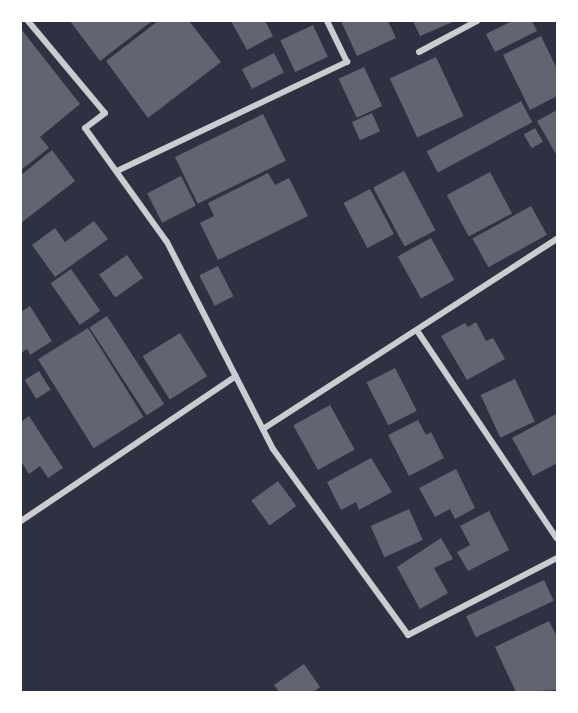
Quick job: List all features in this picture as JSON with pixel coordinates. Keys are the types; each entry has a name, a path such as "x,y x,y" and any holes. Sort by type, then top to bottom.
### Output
{"street":[{"path":"28,21 105,113 86,128 167,242 273,449 408,635 557,558"},
{"path":"117,171 347,63 327,21"},
{"path":"419,52 477,21"},
{"path":"263,429 418,332 557,239"},
{"path":"418,332 557,539"},
{"path":"21,521 237,376"}],"building":[{"path":"70,21 152,21 100,61"},
{"path":"158,21 189,21 221,62 148,118 106,61"},
{"path":"231,21 265,21 273,36 247,50"},
{"path":"341,21 388,21 396,38 357,56"},
{"path":"413,21 455,21 420,36"},
{"path":"512,21 532,21 537,31 495,52 486,34"},
{"path":"313,25 328,57 295,72 280,40"},
{"path":"21,29 80,104 40,137 49,148 21,170"},
{"path":"541,36 557,69 557,96 530,110 503,55"},
{"path":"274,53 284,73 252,89 242,69"},
{"path":"436,57 463,116 417,137 390,79"},
{"path":"364,67 382,106 357,118 339,79"},
{"path":"521,101 532,122 438,172 427,151"},
{"path":"557,110 557,156 537,121"},
{"path":"372,113 380,131 360,140 352,122"},
{"path":"263,114 286,161 198,204 175,157"},
{"path":"535,128 543,142 532,148 524,134"},
{"path":"52,150 75,181 21,223 21,175"},
{"path":"404,171 435,230 405,247 373,187"},
{"path":"490,172 512,213 469,237 447,195"},
{"path":"268,173 275,185 289,178 308,216 218,260 200,223 214,216 208,203"},
{"path":"181,176 196,205 162,223 147,193"},
{"path":"370,189 394,234 367,248 344,203"},
{"path":"531,206 547,235 488,267 472,238"},
{"path":"94,221 108,239 55,277 32,245 55,228 65,242"},
{"path":"431,238 454,280 421,298 398,256"},
{"path":"127,255 143,278 115,297 99,275"},
{"path":"218,266 233,296 215,306 199,276"},
{"path":"71,269 100,311 80,325 51,283"},
{"path":"30,306 52,341 30,355 27,349 21,353 21,312"},
{"path":"107,316 164,404 147,415 89,327"},
{"path":"476,322 486,341 493,338 505,359 467,380 441,336 465,323 468,327"},
{"path":"88,328 144,417 94,448 38,359"},
{"path":"180,333 207,376 170,400 143,356"},
{"path":"395,368 417,411 388,425 366,383"},
{"path":"39,371 51,390 36,399 25,380"},
{"path":"515,379 535,422 500,438 481,395"},
{"path":"330,405 355,450 318,470 293,425"},
{"path":"556,414 557,463 533,476 512,438"},
{"path":"29,416 63,468 48,478 40,466 29,474 21,461 21,422"},
{"path":"418,420 426,435 431,432 444,458 409,476 388,435"},
{"path":"371,458 392,492 359,510 356,502 341,510 327,482"},
{"path":"456,469 475,508 455,519 450,509 435,517 419,488"},
{"path":"278,481 296,506 270,525 251,500"},
{"path":"409,509 423,540 384,557 371,526"},
{"path":"489,511 509,550 468,571 457,552 470,545 460,526"},
{"path":"441,538 453,559 434,568 448,593 420,609 397,567"},
{"path":"544,580 554,601 476,637 466,616"},
{"path":"549,621 557,637 557,690 516,692 495,647"},
{"path":"304,664 320,687 313,692 279,692 274,685"}]}
